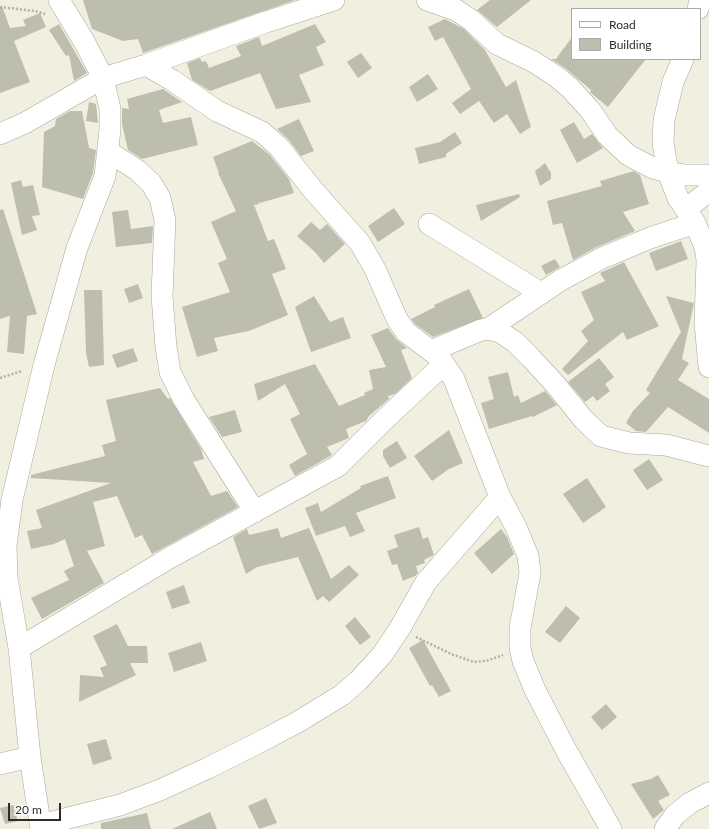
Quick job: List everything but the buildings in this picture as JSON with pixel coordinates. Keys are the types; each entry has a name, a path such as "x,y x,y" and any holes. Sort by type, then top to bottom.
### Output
{"street":[{"path":"59,0 72,24 85,43 102,78 110,109 109,152 104,181 77,248 44,365 12,500 6,560 12,611 19,648 30,756 41,827 120,805 160,790 208,768 296,723 342,695 358,682 382,655 400,628 426,582 500,497"},
{"path":"0,134 25,123 102,78 146,65 266,22 334,0"},
{"path":"427,0 456,10 471,20 497,44 534,62 557,77 580,99 607,135 628,154 652,168 684,175 709,175"},
{"path":"456,0 471,20"},
{"path":"683,60 673,82 662,132 668,172 678,198 691,216 702,236 707,260 705,323 709,367"},
{"path":"146,65 172,80 211,108 262,132 279,147 313,190 360,243 375,269 397,319 406,332 438,358 460,392 500,497 523,542 529,564 530,573 520,628 520,648 523,661 535,690 611,829"},
{"path":"109,152 137,170 151,183 160,198 165,220 162,296 166,347 170,372 184,400 255,512"},
{"path":"19,648 132,579 326,474 345,461 383,421 438,358 475,332 488,329 541,293 602,258 650,238 691,216 709,191"},
{"path":"428,224 541,293"},
{"path":"488,329 500,332 515,342 555,384 592,429 601,436 629,443 666,445 709,456"},
{"path":"0,590 12,611"},
{"path":"0,764 30,756"},
{"path":"665,829 675,815 690,803 709,793"}],"path":[{"path":"0,7 35,11 72,24"},
{"path":"400,628 451,654 474,662 486,661 520,648"}]}
